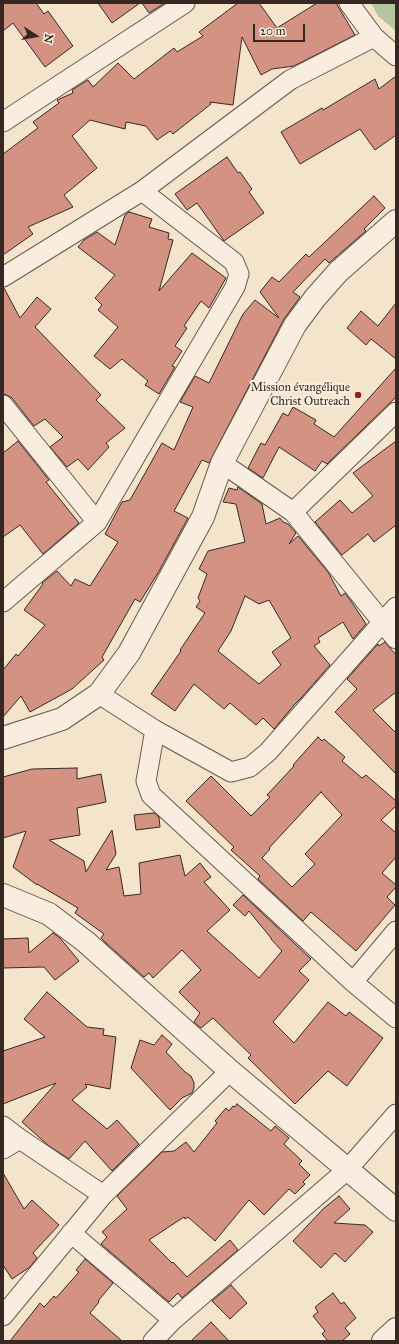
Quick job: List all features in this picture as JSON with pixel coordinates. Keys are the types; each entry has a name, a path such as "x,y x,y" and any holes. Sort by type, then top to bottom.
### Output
{"street":[{"path":"3,122 185,3"},
{"path":"349,3 374,37 396,56"},
{"path":"3,278 142,191 290,80 374,37"},
{"path":"3,602 97,522 236,286 239,274 234,262 142,191"},
{"path":"3,738 62,719 99,694 129,653 203,517 222,463 295,325 315,298 338,272 396,221"},
{"path":"3,405 97,522"},
{"path":"293,512 396,412"},
{"path":"222,463 293,512 396,639"},
{"path":"99,694 155,730 231,772 250,766 268,752 396,607"},
{"path":"155,730 146,781 151,795 354,982 396,1018"},
{"path":"3,895 49,914 86,942 230,1071 396,1210"},
{"path":"354,982 396,930"},
{"path":"3,1316 103,1196 230,1071"},
{"path":"153,1341 173,1320 347,1170 396,1114"},
{"path":"3,1126 103,1196"},
{"path":"3,1149 20,1139"},
{"path":"71,1234 173,1320"},
{"path":"383,1341 396,1329"}],"green space":[{"path":"371,3 396,3 396,31 378,16"}],"building":[{"path":"3,3 36,3 44,14 48,11 73,46 45,67 13,23 3,31"},
{"path":"98,3 140,3 112,23"},
{"path":"142,3 165,3 149,13"},
{"path":"238,3 259,3 277,28 317,3 336,3 355,35 294,66 272,69 261,75 242,37 233,105 210,102 211,104 173,134 170,131 157,140 146,126 126,122 125,129 90,120 72,136 97,168 64,195 73,207 28,227 33,234 3,255 3,154 38,128 33,122 59,103 57,100 73,93 72,90 88,80 93,87 118,63 134,79 174,48 177,52 203,36 199,32"},
{"path":"396,76 396,135 375,150 360,129 300,164 281,132 322,108 323,110 375,79 379,89"},
{"path":"227,157 252,189 249,192 264,213 224,241 197,203 187,210 175,194"},
{"path":"374,196 385,208 364,229 366,231 329,263 325,259 293,292 300,297 284,319 209,463 202,460 174,511 188,518 158,573 140,602 135,599 102,657 104,660 72,689 30,712 21,696 3,717 3,670 16,654 18,656 45,625 24,610 43,584 42,583 57,571 71,586 75,579 90,586 118,542 105,534 122,502 130,500 162,443 174,450 193,407 180,402 195,376 209,383 243,314 255,300 279,318 260,292 272,277 279,282 306,254 309,257"},
{"path":"129,212 152,219 149,227 169,233 168,239 173,240 159,291 192,253 226,278 209,308 201,301 184,326 187,328 175,346 182,351 172,366 175,367 159,394 145,385 148,381 122,359 110,369 94,356 118,327 98,310 102,305 95,298 115,275 78,247 84,240 97,232 115,245 125,215"},
{"path":"3,288 20,318 37,297 51,309 35,327 101,395 96,400 125,428 106,443 109,447 88,470 78,459 67,467 50,447 63,437 45,419 34,426 12,398 3,394"},
{"path":"396,303 396,359 371,339 366,345 347,328 361,311 378,326"},
{"path":"396,368 396,397 327,464 322,461 315,471 279,447 263,478 248,468 261,443 265,445 283,413 288,416 293,407 316,420 314,424 334,437"},
{"path":"18,441 49,480 46,482 79,523 43,554 20,525 3,537 3,453"},
{"path":"396,441 396,525 374,542 368,534 342,555 315,522 340,500 352,513 373,496 353,473"},
{"path":"238,487 262,504 266,524 280,518 283,522 288,524 296,533 289,544 298,536 328,572 341,596 345,593 366,624 353,639 343,622 318,638 320,642 314,646 330,665 274,729 263,718 256,725 230,703 224,709 194,684 175,711 151,694 205,613 196,607 200,601 198,598 207,574 199,569 208,551 245,542 236,504 223,502 229,488 237,490","holes":["245,596 259,604 269,600 291,638 272,652 281,665 259,684 218,651 231,631"]},
{"path":"385,642 396,655 396,692 373,710 396,733 396,774 335,712 357,689 347,679 378,644 379,646"},
{"path":"318,737 322,741 324,739 345,757 342,761 362,778 366,775 396,801 396,806 381,820 396,833 396,857 382,873 396,885 387,897 395,905 356,951 311,912 303,921 258,879 260,876 231,850 234,847 186,801 211,776 251,816 270,797 267,795 294,766 293,765","holes":["321,792 342,815 305,854 315,864 292,887 262,858 270,849 269,848"]},
{"path":"77,768 77,779 101,774 106,802 77,808 80,835 49,840 84,861 86,872 112,830 116,854 106,870 119,867 124,896 141,894 139,863 180,855 185,876 200,863 211,877 204,882 230,910 207,931 259,978 282,951 249,911 245,916 233,905 243,895 311,959 299,971 309,980 273,1022 294,1043 328,1002 346,1016 349,1012 383,1038 347,1086 328,1071 295,1104 248,1058 251,1055 213,1018 201,1028 194,1022 200,1013 179,992 201,970 182,950 153,978 149,973 144,977 101,938 104,934 75,913 78,908 37,885 13,867 26,831 3,838 3,777 32,769"},
{"path":"154,813 159,817 160,827 136,830 134,815"},
{"path":"53,933 60,938 79,961 55,980 44,967 3,968 3,939 28,938 29,953"},
{"path":"47,992 87,1027 104,1029 103,1035 116,1037 110,1089 85,1084 87,1087 72,1100 107,1129 117,1120 139,1144 112,1171 85,1141 69,1159 49,1146 22,1122 56,1083 3,1104 3,1051 45,1037 24,1019"},
{"path":"162,1035 172,1044 166,1052 185,1072 191,1076 194,1083 192,1093 182,1098 170,1110 131,1068 140,1040 154,1045"},
{"path":"237,1104 271,1131 275,1126 289,1138 284,1144 302,1161 299,1164 310,1175 303,1182 305,1184 295,1194 289,1189 264,1215 249,1200 215,1241 188,1217 185,1219 184,1217 149,1240 187,1277 230,1240 238,1250 182,1298 178,1293 169,1302 101,1244 107,1237 102,1232 127,1209 117,1196 162,1152 174,1151 186,1142 194,1152 217,1123 215,1121 226,1108 229,1111"},
{"path":"3,1173 24,1209 32,1200 59,1225 33,1253 37,1258 30,1267 12,1279 3,1265"},
{"path":"339,1196 350,1209 334,1223 365,1225 373,1232 345,1262 335,1253 321,1268 293,1241 323,1209"},
{"path":"85,1259 113,1283 90,1313 122,1341 10,1341 40,1303 44,1307 54,1296 56,1298 79,1272 76,1270"},
{"path":"231,1285 247,1303 230,1319 212,1301"},
{"path":"333,1293 341,1304 344,1302 356,1318 345,1328 350,1334 342,1341 328,1341 322,1334 325,1331 313,1316 318,1312 315,1307"},
{"path":"211,1322 229,1341 191,1341"}],"place":[{"name":"Mission évangélique Christ Outreach","path":"358,395"}]}
